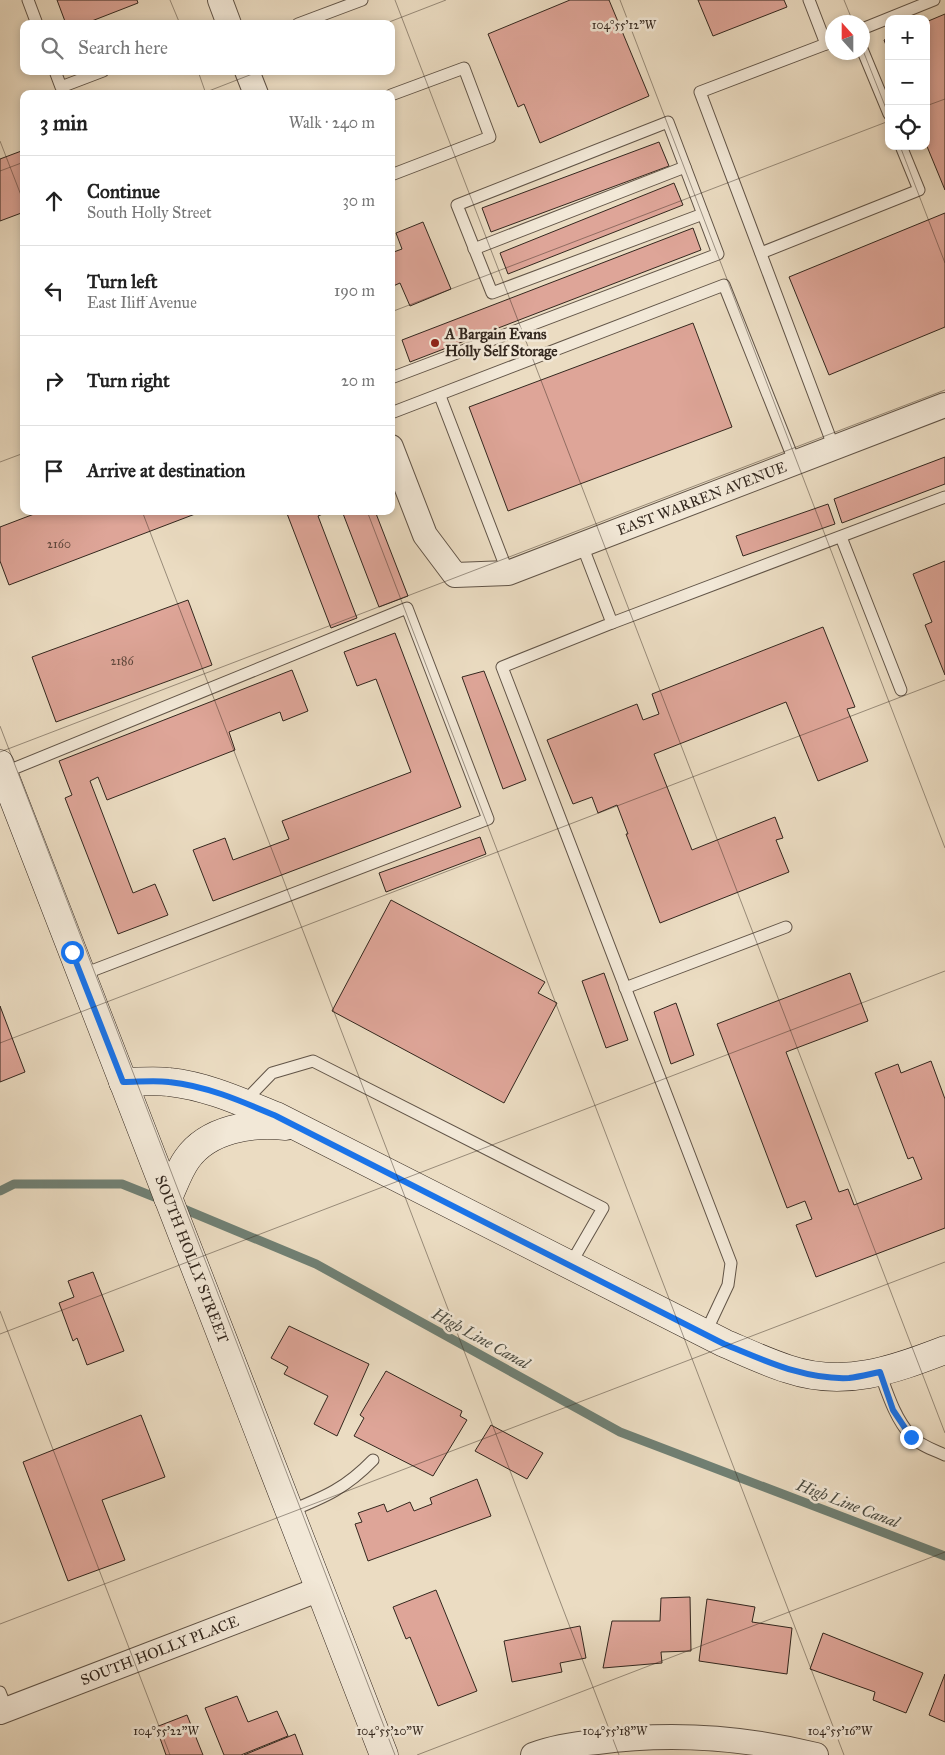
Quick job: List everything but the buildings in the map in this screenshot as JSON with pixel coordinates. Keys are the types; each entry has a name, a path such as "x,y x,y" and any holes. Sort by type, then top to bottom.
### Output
{"street":[{"path":"220,0 228,20"},
{"path":"249,75 254,90"},
{"name":"EAST WARREN AVENUE","path":"395,457 425,535 455,575 508,573 945,405"},
{"name":"SOUTH HOLLY STREET","path":"2,768 384,1755"},
{"path":"123,1082 168,1082 201,1088 244,1102 297,1127 724,1344 789,1370 820,1376 850,1378 880,1372 945,1350"},
{"path":"168,1200 186,1160 196,1148 208,1140 224,1132 244,1127 268,1124 297,1127"},
{"name":"SOUTH HOLLY PLACE","path":"2,1704 320,1589"},
{"path":"534,1755 571,1745 630,1738 688,1737 747,1741 816,1755"}],"lane":[{"path":"28,0 36,20"},
{"path":"309,20 362,0"},
{"path":"809,0 825,34"},
{"path":"870,26 934,0"},
{"path":"825,45 700,92 834,448"},
{"path":"867,60 885,105"},
{"path":"395,94 464,68 490,137 395,173"},
{"path":"56,75 61,87 92,75"},
{"path":"395,376 718,254 703,214 685,168 668,122 456,205 492,293 703,214"},
{"path":"761,252 919,190 904,150"},
{"path":"474,249 685,168"},
{"path":"395,412 440,396 724,285 795,463"},
{"path":"440,396 508,573"},
{"path":"705,1334 728,1285 732,1262 502,667 612,623 945,497"},
{"path":"841,536 901,690"},
{"path":"582,545 612,623"},
{"path":"2,768 407,608 488,819 81,975"},
{"path":"625,988 786,927"},
{"path":"244,1102 272,1073 313,1060 603,1208 570,1266"},
{"path":"880,1372 893,1410 911,1437 924,1446 945,1455"},
{"path":"290,1511 322,1499 342,1488 373,1460"}],"waterway":[{"name":"High Line Canal","path":"0,1191 14,1184 122,1184 162,1200"},
{"name":"High Line Canal","path":"179,1207 316,1264 620,1432 945,1556"}],"place":[{"name":"A Bargain Evans Holly Self Storage","path":"435,343"}],"route":[{"path":"72,952 123,1082 168,1082 201,1088 244,1102 276,1116 724,1344 789,1370 820,1376 850,1378 880,1372 893,1410 911,1437"}]}
